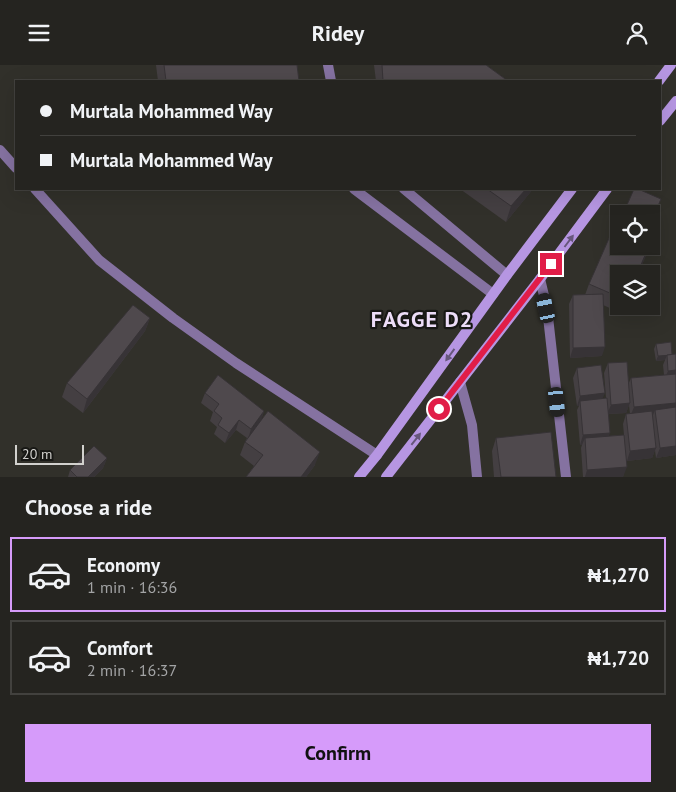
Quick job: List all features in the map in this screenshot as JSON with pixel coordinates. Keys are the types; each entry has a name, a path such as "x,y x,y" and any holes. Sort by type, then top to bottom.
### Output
{"main road":[{"path":"660,80 671,65"},
{"path":"661,120 676,101"},
{"path":"359,477 571,190"},
{"path":"386,477 540,279 606,190"}],"street":[{"path":"328,65 331,80"},
{"path":"0,150 15,167"},
{"path":"36,190 99,260 173,318 236,363 377,455"},
{"path":"355,190 493,294"},
{"path":"405,190 507,275"},
{"path":"540,279 546,308 566,477"},
{"path":"460,382 472,425 477,477"}],"building":[{"path":"164,65 297,65 299,80 166,80"},
{"path":"382,65 486,65 507,80 383,80"},
{"path":"488,190 525,190 511,206"},
{"path":"634,190 640,190 661,199 658,205 627,205"},
{"path":"610,236 610,255 645,255 641,265 610,265 610,293 589,284"},
{"path":"603,294 605,347 573,348 573,295"},
{"path":"133,305 150,318 87,399 67,383"},
{"path":"671,342 672,355 658,356 656,344"},
{"path":"676,354 676,370 668,371 667,355"},
{"path":"627,362 630,403 611,405 608,363"},
{"path":"601,365 605,393 580,396 577,368"},
{"path":"676,374 676,403 634,407 631,378"},
{"path":"218,375 264,411 251,429 239,420 229,433 218,425 222,418 214,411 219,404 205,393"},
{"path":"607,398 610,433 583,435 580,401"},
{"path":"676,407 676,446 660,448 655,410"},
{"path":"268,411 320,452 301,477 246,477 263,455 245,442"},
{"path":"652,411 656,448 630,451 626,414"},
{"path":"551,432 556,477 501,477 496,438"},
{"path":"624,435 627,467 587,470 585,438"},
{"path":"94,446 107,458 88,477 77,477 70,470"}],"district":[{"name":"FAGGE D2","path":"422,319"}],"route":[{"path":"439,409 551,264"}]}
